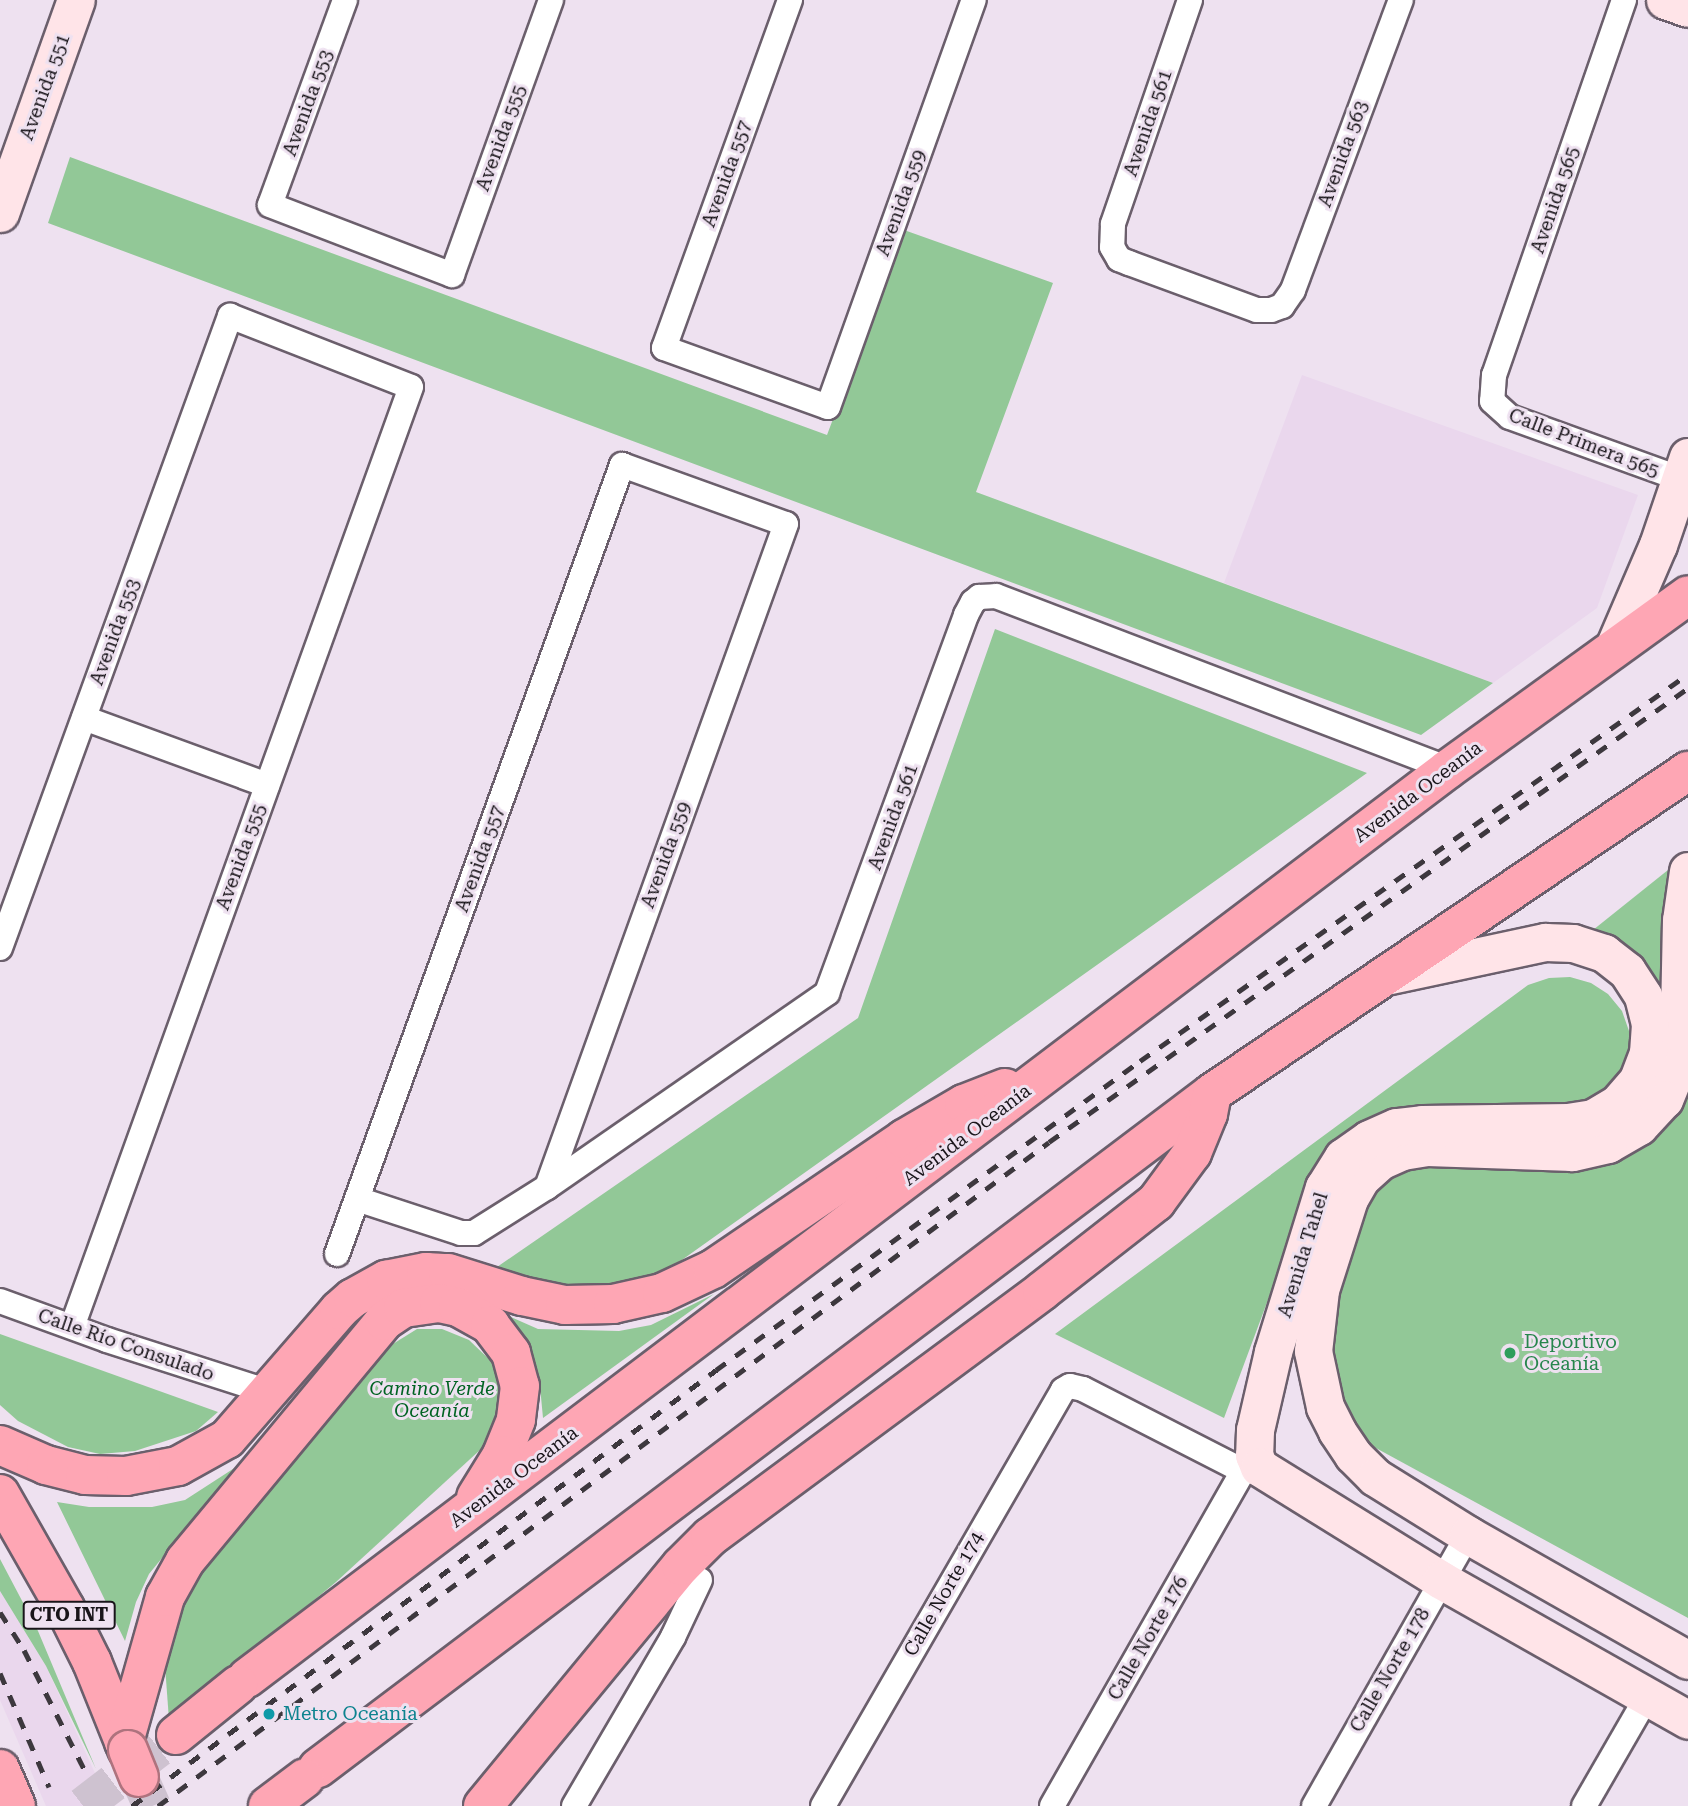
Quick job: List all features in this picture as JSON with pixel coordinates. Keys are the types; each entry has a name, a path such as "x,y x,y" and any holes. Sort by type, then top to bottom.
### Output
{"highway":[{"name":"Avenida Oceanía","path":"176,1735 687,1343 1053,1070 1448,769 1688,595"},
{"path":"268,1806 1212,1093 1378,978 1688,771"},
{"path":"0,1445 46,1465 93,1476 151,1474 178,1466 227,1439 339,1310 353,1298 386,1280 426,1272 448,1273 543,1302 576,1306 612,1304 662,1293 713,1269 904,1139 964,1104 1053,1070"},
{"path":"483,1806 681,1566 710,1537 1042,1291 1156,1202 1192,1153 1208,1114 1212,1093"},
{"name":"CTO INT","path":"0,1494 65,1608 92,1662 130,1756 165,1597 185,1561 384,1321 403,1308 419,1304 448,1305 476,1315 502,1338 517,1369 520,1403 510,1437 466,1514"},
{"path":"0,1769 16,1806"}],"street":[{"name":"Avenida 551","path":"0,213 76,0"},
{"name":"Avenida 553","path":"345,0 270,205 452,275"},
{"name":"Avenida 555","path":"452,275 551,0"},
{"name":"Avenida 557","path":"790,0 664,348 828,407"},
{"name":"Avenida 559","path":"828,407 974,0"},
{"name":"Avenida 561","path":"1190,0 1113,224 1112,247 1119,258 1129,263 1257,310 1271,310 1282,306"},
{"name":"Avenida 563","path":"1282,306 1293,290 1401,0"},
{"name":"Avenida 565","path":"1492,401 1494,374 1624,0"},
{"path":"1665,0 1688,8"},
{"name":"Avenida 553","path":"0,948 230,316 411,387"},
{"name":"Avenida 555","path":"72,1326 411,387"},
{"name":"Calle Primera 565","path":"1492,401 1510,417 1684,468"},
{"name":"Avenida 557","path":"337,1254 622,465"},
{"name":"Avenida 559","path":"547,1187 786,524 622,465"},
{"path":"1614,648 1658,545 1684,468"},
{"name":"Avenida 561","path":"357,1199 467,1235 480,1230 547,1187 830,990 966,615 979,597 996,596 1448,769"},
{"path":"84,718 267,785"},
{"name":"Avenida Tahel","path":"1688,871 1681,920 1678,1065 1664,1099 1639,1126 1608,1144 1572,1152 1427,1147 1402,1151 1380,1161 1362,1178 1349,1199 1320,1290 1314,1318 1313,1351 1325,1407 1353,1455 1375,1477 1468,1535 1688,1660"},
{"name":"Avenida Tahel","path":"1251,1469 1255,1455 1255,1430 1273,1352 1324,1187 1343,1157 1369,1139 1396,1127 1569,1122 1593,1118 1618,1103 1637,1081 1648,1053 1650,1024 1643,996 1627,971 1604,953 1573,943 1545,942 1378,978"},
{"name":"Calle Río Consulado","path":"0,1301 253,1387"},
{"name":"Calle Norte 174","path":"823,1806 1057,1396 1070,1387 1083,1389 1251,1469"},
{"path":"1251,1469 1688,1720"},
{"name":"Calle Norte 176","path":"1052,1806 1251,1469"},
{"name":"Calle Norte 178","path":"1314,1806 1468,1535"},
{"path":"575,1806 673,1637 700,1580"},
{"path":"1584,1806 1647,1697"}],"shaded area":[{"path":"1302,375 1638,495 1597,608 1493,683 1224,583"},
{"path":"0,1591 46,1666 110,1806 46,1806 0,1700"}],"green space":[{"path":"70,157 827,435 904,230 1053,283 976,492 1493,683 1421,735 48,223"},
{"path":"995,629 1367,773 672,1267 640,1280 608,1286 568,1287 533,1284 497,1267 858,1018"},
{"path":"1678,862 1668,1023 1583,938"},
{"path":"1570,977 1591,983 1608,994 1622,1011 1629,1031 1630,1052 1624,1073 1596,1104 1320,1160 1224,1418 1055,1334 1528,985 1549,978"},
{"name":"Deportivo Oceanía","path":"1688,1092 1688,1618 1374,1447 1350,1422 1332,1378 1331,1329 1363,1204 1385,1181 1413,1167 1583,1162 1645,1139"},
{"path":"714,1294 543,1418 539,1376 529,1352 502,1313 538,1329 619,1331 651,1325"},
{"name":"Camino Verde Oceanía","path":"417,1329 442,1329 469,1340 493,1363 503,1388 492,1439 336,1582 169,1720 164,1652 184,1599 204,1569 388,1347"},
{"path":"0,1334 218,1412 196,1431 135,1451 100,1454 68,1447 18,1421 0,1405"},
{"path":"236,1467 149,1574 136,1602 125,1641 57,1502 89,1507 152,1507 185,1500"},
{"path":"0,1559 38,1631 96,1769 46,1666 0,1591"}],"tunnel":[{"path":"83,1806 176,1735"},
{"path":"139,1777 152,1806"}],"railway":[{"path":"132,1806 716,1370 1140,1061 1688,674"},
{"path":"158,1806 1049,1142 1688,688"},
{"path":"0,1612 24,1650 85,1771"},
{"path":"0,1673 49,1787"}],"place":[{"name":"Deportivo Oceanía","path":"1510,1353"},
{"name":"Metro Oceanía","path":"269,1714"}]}
